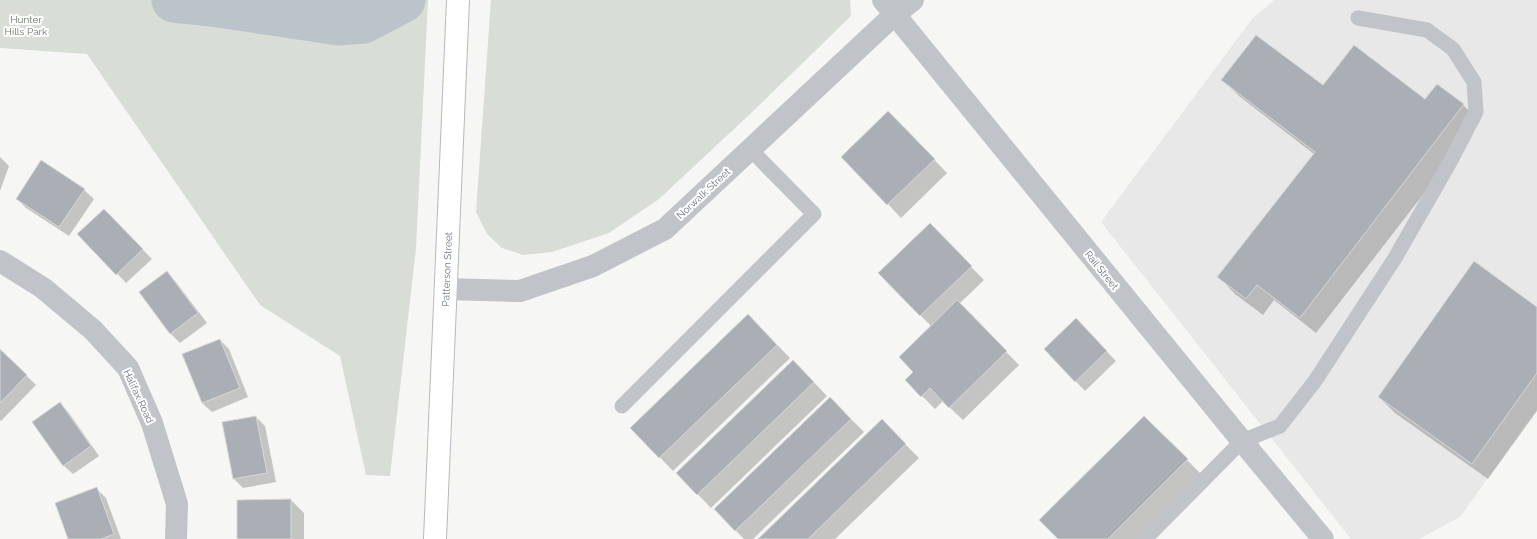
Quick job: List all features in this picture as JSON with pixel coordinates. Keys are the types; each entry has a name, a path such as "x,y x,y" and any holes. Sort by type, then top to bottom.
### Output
{"main road":[{"name":"Patterson Street","path":"435,539 458,0"}],"street":[{"name":"Norwalk Street","path":"445,289 520,291 593,266 665,229 750,149 888,8 913,0"},
{"name":"Rail Street","path":"888,8 1323,539"},
{"name":"Halifax Road","path":"0,260 43,288 93,330 128,368 152,423 177,504 176,539"}],"lane":[{"path":"1145,539 1242,441 1280,426 1315,381 1395,258 1450,162 1476,112 1474,82 1453,49 1427,30 1358,18"},
{"path":"622,406 814,214 750,149"}],"shaded area":[{"path":"1274,0 1537,0 1537,409 1460,517 1419,539 1351,539 1101,222 1252,19"}],"green space":[{"name":"Hunter Hills Park","path":"0,0 428,0 416,248 390,476 366,475 340,356 260,305 87,54 0,48"},
{"path":"491,0 850,0 851,16 748,116 659,199 609,233 552,252 523,255 502,248 487,234 476,212"}],"building":[{"path":"1256,35 1323,85 1354,45 1425,99 1437,84 1464,104 1300,318 1257,285 1246,299 1217,277 1315,152 1221,80"},
{"path":"888,111 935,159 887,205 841,157"},
{"path":"41,160 85,189 59,227 16,199"},
{"path":"104,209 143,249 116,275 77,234"},
{"path":"930,223 972,266 920,316 878,273"},
{"path":"1474,261 1537,307 1537,373 1472,464 1378,397"},
{"path":"167,271 198,313 170,334 139,292"},
{"path":"957,300 1007,351 949,408 930,388 921,397 905,380 913,372 899,357"},
{"path":"748,314 777,345 659,458 630,428"},
{"path":"1076,318 1107,351 1075,382 1044,349"},
{"path":"220,339 240,388 202,403 182,354"},
{"path":"0,349 27,375 0,403"},
{"path":"793,360 814,382 697,495 676,473"},
{"path":"830,397 851,419 735,531 714,509"},
{"path":"60,402 91,446 63,466 32,422"},
{"path":"256,416 267,473 233,479 222,422"},
{"path":"1144,416 1188,459 1108,539 1058,539 1039,520"},
{"path":"882,419 906,444 808,539 758,539"},
{"path":"97,487 114,534 101,539 68,539 55,503"},
{"path":"291,499 291,539 237,539 237,500"}],"waterway":[{"path":"174,0 212,4 339,23 363,21 403,0"},
{"path":"339,23 345,0"}]}
